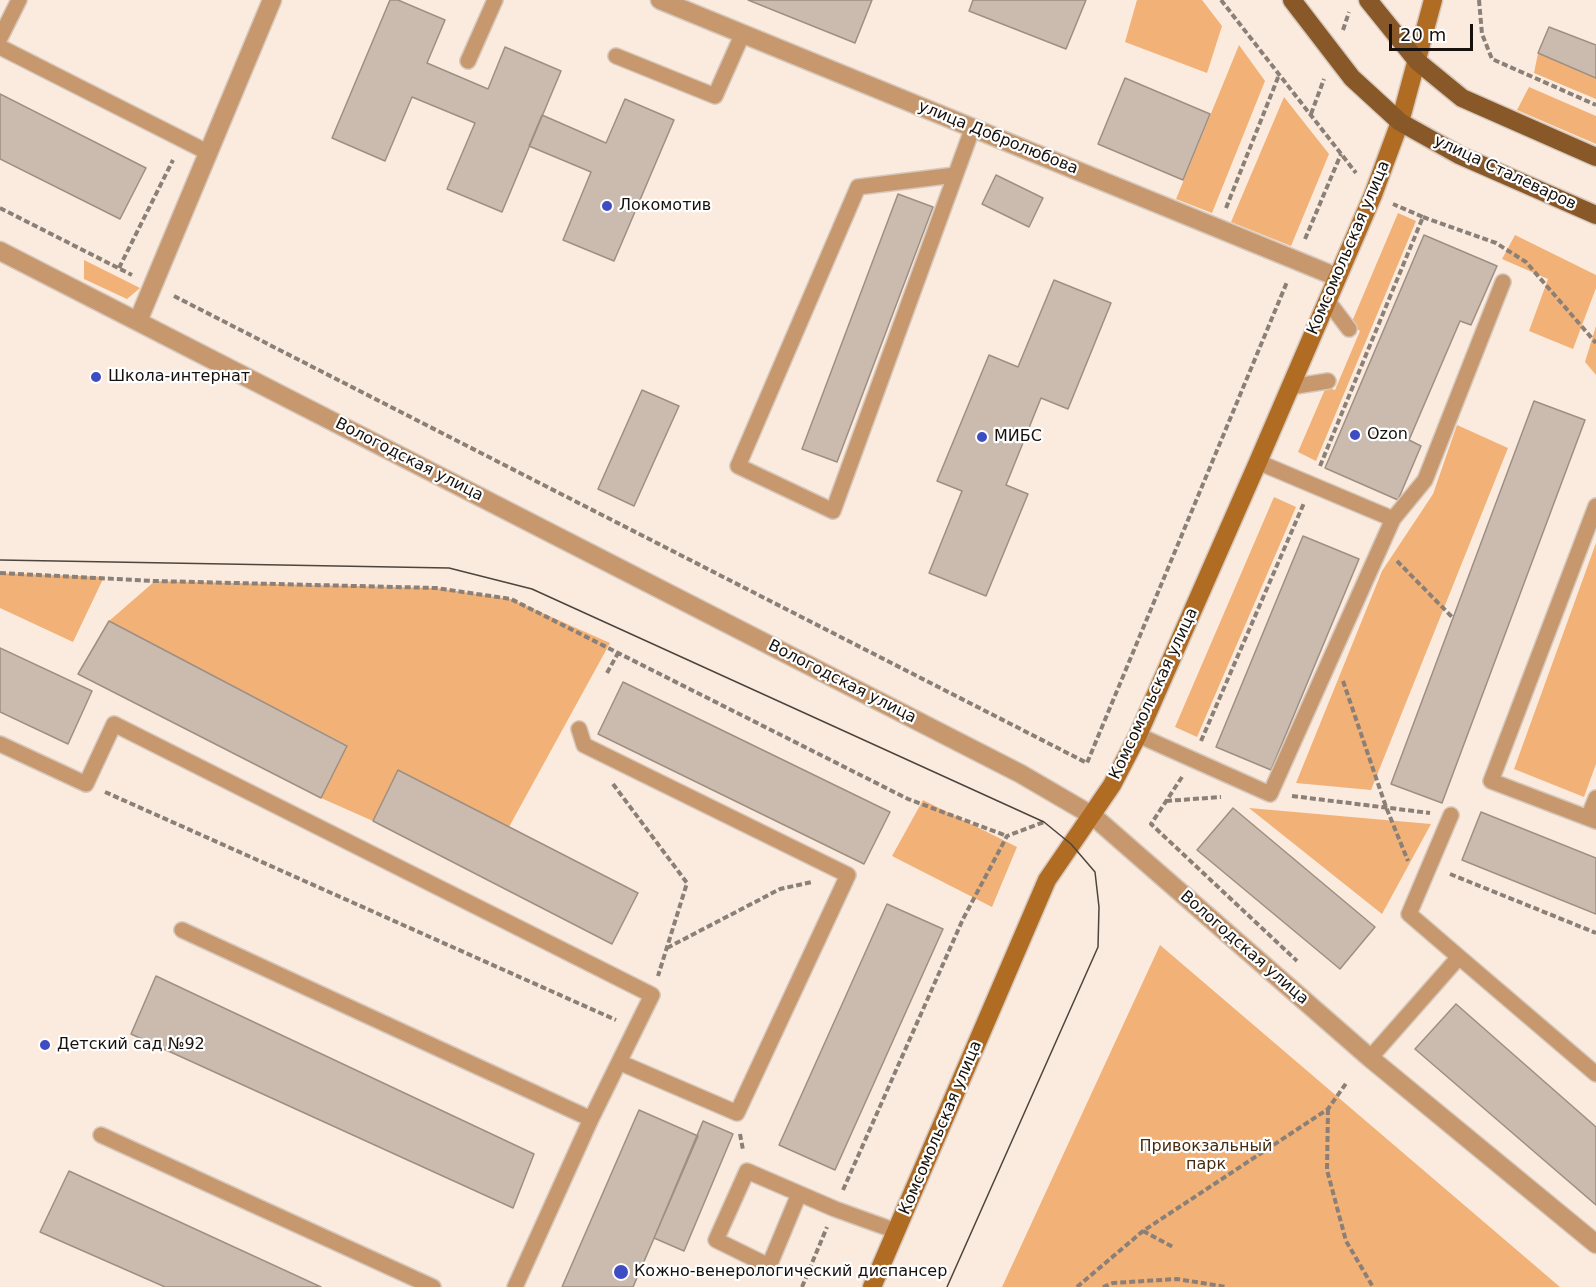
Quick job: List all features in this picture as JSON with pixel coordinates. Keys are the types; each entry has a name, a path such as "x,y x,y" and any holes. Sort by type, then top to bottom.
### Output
{"main road":[{"name":"улица Сталеваров","path":"1292,0 1352,78 1400,122 1459,155 1596,215"},
{"path":"1368,0 1418,62 1462,98 1596,158"}],"street":[{"path":"138,321 272,0"},
{"name":"улица Добролюбова","path":"660,0 1336,277"},
{"name":"Комсомольская улица","path":"872,1287 1047,880 1093,816 1138,735 1258,462 1373,195 1400,122 1433,0"},
{"name":"Вологодская улица","path":"0,251 1011,768 1093,816 1370,1058 1596,1244"}],"lane":[{"path":"0,38 19,0"},
{"path":"468,61 495,0"},
{"path":"616,56 715,96 743,33"},
{"path":"0,47 209,153"},
{"path":"955,175 858,187 738,466 833,511 973,127"},
{"path":"1138,735 1270,794 1393,519 1425,480 1503,282"},
{"path":"1327,300 1349,329"},
{"path":"1290,387 1328,381"},
{"path":"1258,462 1393,519"},
{"path":"1596,506 1491,781 1592,819 1596,798"},
{"path":"0,744 86,784 114,724 652,995 591,1119 515,1287"},
{"path":"579,729 584,745 848,874 816,932 737,1113 621,1062"},
{"path":"1452,815 1409,914 1596,1074"},
{"path":"182,930 591,1119"},
{"path":"1370,1058 1459,957"},
{"path":"101,1136 433,1287"},
{"path":"799,1194 769,1266 716,1240 747,1171 835,1209 896,1231"}],"path":[{"path":"1479,0 1482,34 1492,59 1596,105"},
{"path":"1217,228 1279,75"},
{"path":"119,268 183,140"},
{"path":"0,208 1087,762 1341,154"},
{"path":"1423,217 1496,243 1526,262 1596,343"},
{"path":"1381,546 1453,618"},
{"path":"0,573 104,576 155,581 436,588 511,600 908,799 1007,836 1044,822"},
{"path":"1334,652 1386,807 1419,889"},
{"path":"607,673 618,653"},
{"path":"612,782 687,883 652,995"},
{"path":"86,784 636,1029"},
{"path":"1270,794 1452,815"},
{"path":"1151,824 1165,801 1223,797"},
{"path":"802,1287 963,919 1007,836"},
{"path":"1430,866 1596,933"},
{"path":"666,949 780,889 848,874"},
{"path":"1077,1287 1143,1231 1328,1109 1347,1082"},
{"path":"1328,1109 1327,1170 1346,1241 1372,1287"},
{"path":"737,1113 747,1171"},
{"path":"1143,1231 1173,1247"},
{"path":"1103,1287 1113,1283 1177,1279 1227,1287"}],"green space":[{"path":"1137,0 1202,0 1222,26 1207,73 1125,42"},
{"path":"1239,45 1265,81 1212,213 1176,199"},
{"path":"1538,53 1596,78 1596,99 1534,73"},
{"path":"1529,87 1596,116 1596,144 1517,110"},
{"path":"1284,97 1329,154 1291,246 1231,222"},
{"path":"1398,213 1416,221 1316,461 1298,452 1326,387 1335,390 1360,331 1351,324"},
{"path":"1515,235 1596,275 1596,288 1573,349 1529,331 1548,279 1502,259"},
{"path":"84,260 140,288 127,299 84,279"},
{"path":"1596,326 1596,375 1585,362"},
{"path":"1457,425 1508,448 1371,790 1296,783 1382,571 1433,494"},
{"path":"1274,497 1296,507 1197,737 1175,727"},
{"path":"1596,543 1596,764 1584,797 1514,769"},
{"path":"0,573 104,577 73,642 0,608"},
{"path":"155,581 436,588 511,599 610,643 509,827 399,770 373,821 321,798 347,745 109,621"},
{"path":"923,800 1017,847 992,907 892,856"},
{"path":"1249,808 1431,824 1382,914"},
{"name":"Привокзальный парк","path":"1160,945 1560,1287 1002,1287"}],"building":[{"path":"390,0 398,0 445,20 427,63 488,89 505,47 561,71 502,212 447,189 475,123 412,97 385,161 332,138"},
{"path":"748,0 872,0 855,43"},
{"path":"973,0 1086,0 1066,49 969,11"},
{"path":"1549,27 1596,45 1596,78 1538,53"},
{"path":"1125,78 1210,114 1183,180 1098,144"},
{"path":"0,94 146,168 120,219 0,159"},
{"name":"Локомотив","path":"625,99 674,120 614,261 563,240 591,172 529,146 542,115 606,143"},
{"path":"996,175 1043,198 1029,227 982,204"},
{"path":"898,194 933,207 837,462 802,449"},
{"path":"1424,235 1497,266 1471,325 1460,321 1409,440 1421,446 1398,500 1325,468"},
{"path":"1054,280 1111,303 1068,409 1041,398 1006,485 1028,494 986,596 929,573 962,491 937,481 989,355 1018,367"},
{"path":"642,390 679,406 634,506 598,489"},
{"path":"1534,401 1585,420 1442,803 1391,784"},
{"path":"1303,536 1359,559 1271,770 1216,747"},
{"path":"109,621 347,746 321,798 78,674"},
{"path":"0,648 92,691 68,744 0,712"},
{"path":"623,682 890,812 864,864 598,734"},
{"path":"398,770 638,893 612,944 373,821"},
{"path":"1233,808 1375,927 1340,969 1197,850"},
{"path":"1481,812 1596,858 1596,914 1462,860"},
{"path":"887,904 943,929 835,1170 779,1145"},
{"path":"156,976 534,1154 513,1208 131,1034"},
{"path":"1456,1004 1596,1127 1596,1205 1415,1049"},
{"path":"639,1110 698,1136 633,1287 562,1287"},
{"path":"703,1121 733,1134 684,1251 654,1238"},
{"path":"69,1171 321,1287 165,1287 40,1232"}],"tram line":[{"path":"0,560 449,568 532,589 1044,822 1071,844 1095,872 1099,907 1098,947 947,1287"}],"place":[{"name":"Локомотив","path":"607,206"},
{"name":"Школа-интернат","path":"96,377"},
{"name":"Ozon","path":"1355,435"},
{"name":"МИБС","path":"982,437"},
{"name":"Детский сад №92","path":"45,1045"},
{"name":"Кожно-венерологический диспансер","path":"621,1272"}]}
